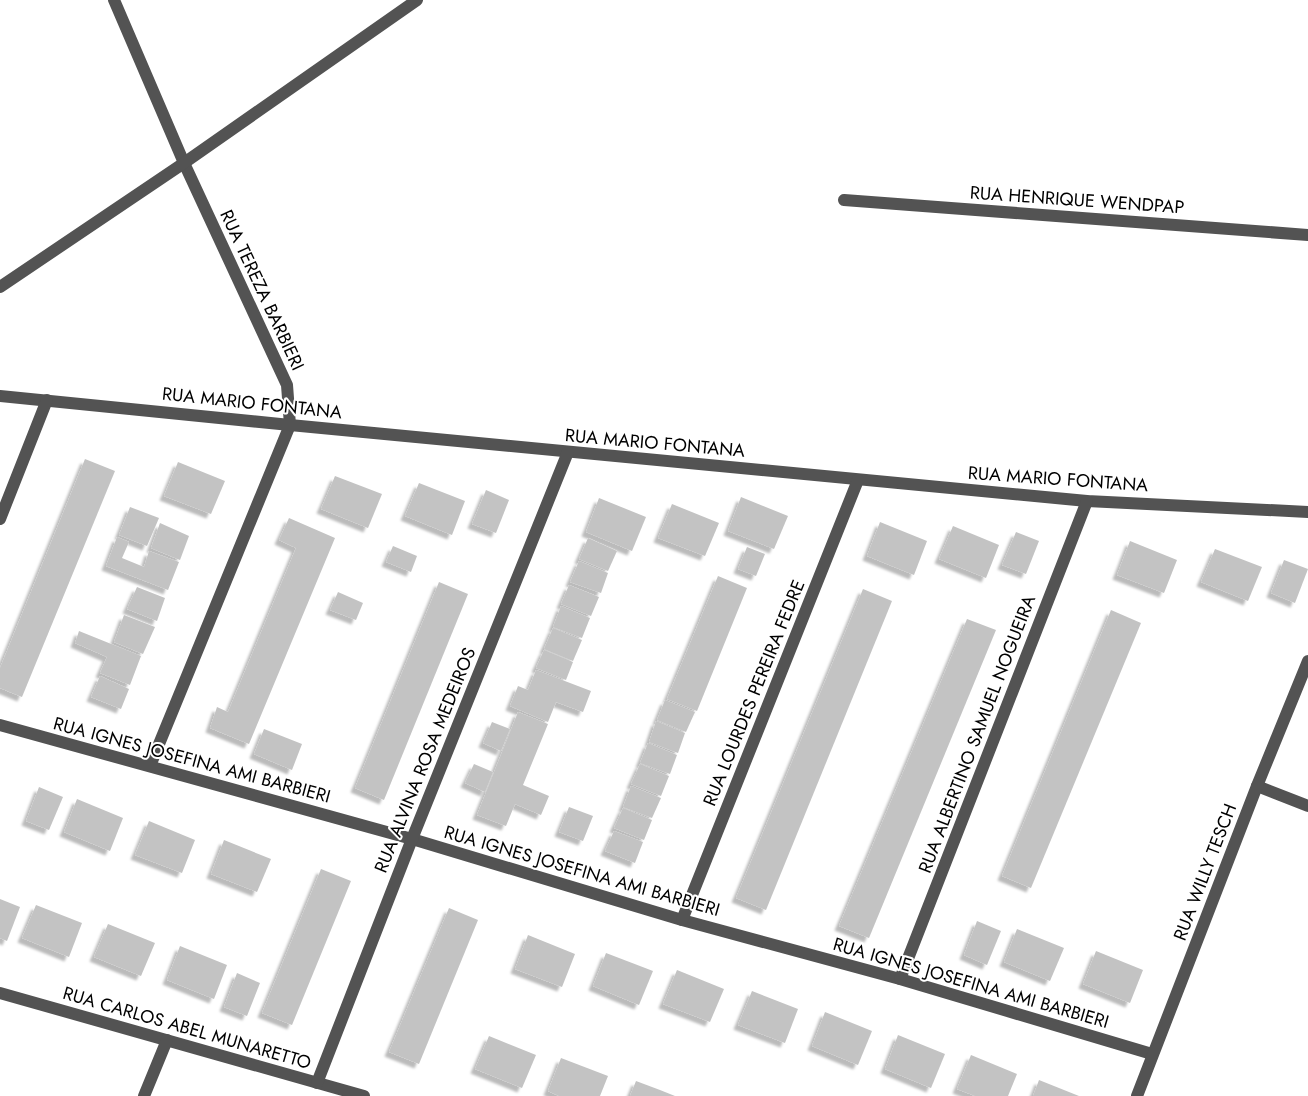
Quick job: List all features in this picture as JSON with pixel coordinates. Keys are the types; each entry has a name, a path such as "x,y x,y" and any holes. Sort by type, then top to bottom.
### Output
{"street":[{"name":"RUA TEREZA BARBIERI","path":"114,0 184,163 287,385 290,425 150,766"},
{"path":"0,287 184,163 417,0"},
{"name":"RUA HENRIQUE WENDPAP","path":"844,200 1308,235"},
{"name":"RUA MARIO FONTANA","path":"0,396 1087,501 1308,512"},
{"path":"0,519 47,400"},
{"name":"RUA ALVINA ROSA MEDEIROS","path":"317,1083 412,839 568,452"},
{"name":"RUA LOURDES PEREIRA FEDRE","path":"682,920 858,480"},
{"name":"RUA ALBERTINO SAMUEL NOGUEIRA","path":"900,979 1087,501"},
{"name":"RUA WILLY TESCH","path":"1137,1096 1308,661"},
{"name":"RUA IGNES JOSEFINA AMI BARBIERI","path":"0,725 412,839 682,920 900,979 1152,1054"},
{"path":"1258,786 1308,806"},
{"name":"RUA CARLOS ABEL MUNARETTO","path":"0,993 364,1096"},
{"path":"144,1096 167,1040"}],"building":[{"path":"85,459 115,471 22,697 0,688 0,668"},
{"path":"178,462 225,481 211,514 164,496"},
{"path":"335,476 382,494 368,528 321,509"},
{"path":"419,483 465,501 452,535 405,516"},
{"path":"486,490 509,500 496,533 472,524"},
{"path":"741,497 788,516 774,549 728,531"},
{"path":"599,498 646,517 632,551 586,532"},
{"path":"672,504 719,523 705,556 658,538"},
{"path":"130,507 159,518 147,546 119,535"},
{"path":"289,518 335,538 249,744 210,728 217,707 228,712 296,548 279,540"},
{"path":"880,522 927,541 914,575 867,556"},
{"path":"160,523 189,536 180,560 151,548"},
{"path":"953,526 999,545 986,578 939,559"},
{"path":"1016,532 1039,541 1026,574 1002,565"},
{"path":"117,537 129,542 122,558 144,567 149,551 179,562 168,590 106,566"},
{"path":"588,538 617,551 608,571 579,559"},
{"path":"1130,541 1177,560 1164,593 1117,575"},
{"path":"393,546 417,556 411,572 386,562"},
{"path":"747,547 765,554 756,576 738,569"},
{"path":"1215,549 1262,567 1248,601 1201,582"},
{"path":"1284,560 1308,569 1295,603 1271,593"},
{"path":"579,561 608,573 601,593 570,582"},
{"path":"718,576 747,588 697,711 667,699"},
{"path":"439,582 468,594 384,800 355,788"},
{"path":"569,585 599,597 591,616 561,604"},
{"path":"137,587 165,598 157,621 127,609"},
{"path":"863,589 892,601 766,910 736,898"},
{"path":"338,592 363,603 356,620 330,610"},
{"path":"561,606 590,618 582,638 553,627"},
{"path":"1111,610 1141,623 1031,888 1002,876"},
{"path":"124,615 155,627 143,654 114,642"},
{"path":"967,619 996,630 869,938 839,926"},
{"path":"553,628 582,640 573,661 544,649"},
{"path":"79,631 141,656 130,685 100,673 107,657 75,643"},
{"path":"544,650 573,662 566,680 536,668"},
{"path":"536,670 591,691 583,712 556,702 548,722 510,706 518,686 528,690"},
{"path":"100,676 129,689 121,709 91,697"},
{"path":"665,700 695,712 686,732 657,720"},
{"path":"518,712 548,724 523,785 549,796 541,815 515,804 506,826 477,815"},
{"path":"656,721 685,733 678,753 649,742"},
{"path":"492,722 510,729 501,751 483,743"},
{"path":"264,729 302,744 292,770 254,754"},
{"path":"648,743 677,755 670,774 640,763"},
{"path":"474,764 493,772 485,792 465,783"},
{"path":"640,764 669,776 661,796 631,784"},
{"path":"631,786 661,798 652,818 623,807"},
{"path":"39,787 63,797 49,830 26,821"},
{"path":"77,799 123,818 110,851 64,832"},
{"path":"569,807 593,816 583,841 559,832"},
{"path":"623,808 652,820 644,840 614,828"},
{"path":"149,821 195,840 182,873 135,855"},
{"path":"614,831 643,842 635,863 605,851"},
{"path":"224,840 271,859 257,892 211,874"},
{"path":"321,869 351,881 292,1025 262,1013"},
{"path":"0,899 20,907 7,941 0,938"},
{"path":"36,905 82,923 69,957 22,938"},
{"path":"449,908 478,920 419,1064 389,1052"},
{"path":"977,921 1001,931 987,965 964,955"},
{"path":"108,924 155,943 141,976 94,957"},
{"path":"1017,929 1064,948 1050,981 1004,962"},
{"path":"528,935 575,954 562,987 515,969"},
{"path":"180,946 227,965 214,999 167,980"},
{"path":"1096,951 1143,970 1130,1003 1083,984"},
{"path":"606,953 653,971 639,1005 593,986"},
{"path":"677,970 724,989 710,1022 663,1004"},
{"path":"237,973 260,983 247,1016 224,1007"},
{"path":"752,991 798,1009 785,1043 738,1025"},
{"path":"825,1012 872,1031 858,1065 812,1046"},
{"path":"898,1035 945,1054 931,1088 885,1069"},
{"path":"489,1036 536,1055 522,1088 475,1069"},
{"path":"971,1055 1017,1074 1008,1096 975,1096 957,1089"},
{"path":"561,1058 608,1076 600,1096 559,1096 548,1091"},
{"path":"1039,1080 1079,1096 1033,1096"},
{"path":"636,1081 660,1090 675,1096 630,1096"}]}
